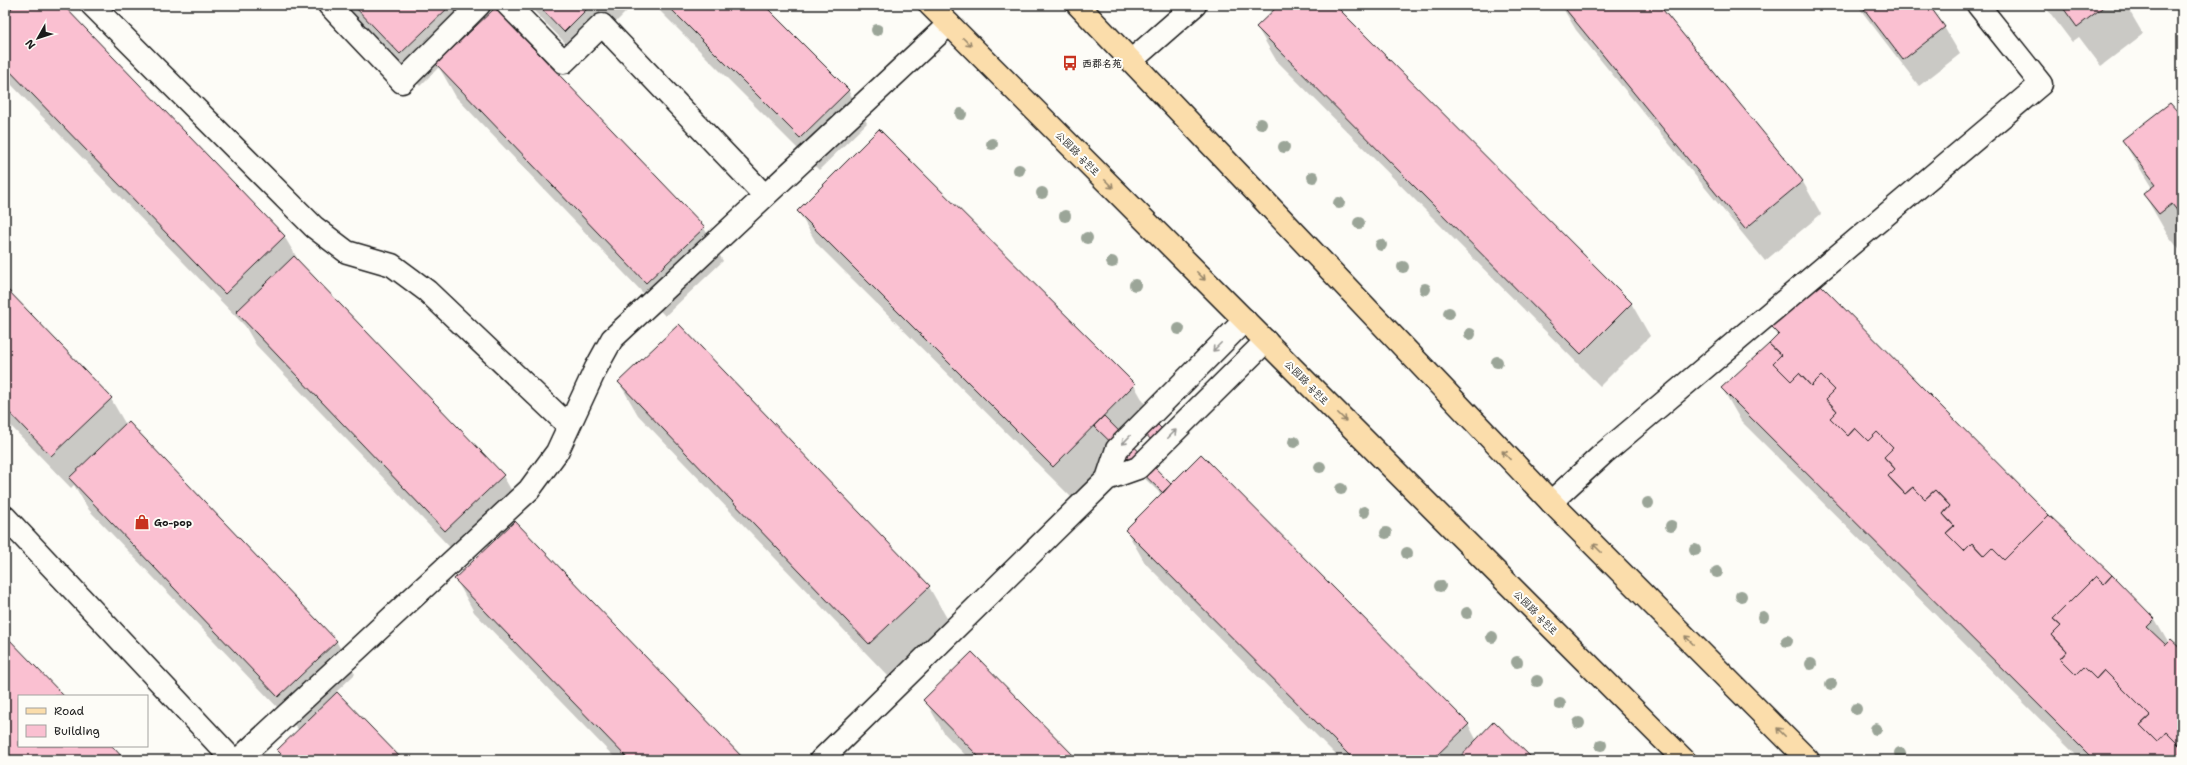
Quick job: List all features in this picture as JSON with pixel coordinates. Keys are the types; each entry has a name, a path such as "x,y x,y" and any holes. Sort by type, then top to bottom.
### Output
{"main road":[{"name":"公园路 공원로","path":"930,5 1684,760"},
{"path":"1078,5 1551,502 1808,760"}],"lane":[{"path":"92,5 314,227 347,252 392,265 427,291 569,426"},
{"path":"329,5 402,82 479,5"},
{"path":"508,5 564,62 602,25 765,196"},
{"path":"1132,60 1195,5"},
{"path":"1551,502 1604,453 2040,84 1978,5"},
{"path":"238,760 530,490 557,452 612,339 949,24"},
{"path":"1107,479 1117,449 1245,320"},
{"path":"821,760 1107,479 1138,468 1266,341"},
{"path":"5,517 233,760"}],"building":[{"path":"15,5 63,5 285,236 225,294 5,66 5,15"},
{"path":"353,5 451,5 400,54"},
{"path":"538,5 591,5 564,32"},
{"path":"667,5 764,5 849,90 800,138"},
{"path":"1279,5 1335,5 1632,303 1581,354 1256,27"},
{"path":"1562,5 1659,5 1803,181 1745,229"},
{"path":"1861,5 1929,5 1945,27 1903,60"},
{"path":"2061,5 2106,5 2077,27"},
{"path":"495,8 705,227 646,283 436,64"},
{"path":"2170,103 2177,111 2182,107 2182,217 2172,204 2159,214 2143,194 2156,184 2122,140"},
{"path":"879,129 1135,384 1053,467 797,211"},
{"path":"294,256 504,475 445,531 236,312"},
{"path":"1816,280 2049,515 2004,560 1992,548 1984,556 1972,543 1964,551 1946,533 1954,526 1943,514 1950,506 1935,490 1925,499 1913,487 1905,494 1888,476 1895,469 1884,457 1893,448 1877,432 1868,441 1855,428 1848,436 1830,418 1837,411 1826,399 1835,390 1821,376 1811,386 1799,373 1791,381 1773,363 1781,355 1769,344 1779,334 1770,325"},
{"path":"5,287 112,398 51,456 5,408"},
{"path":"679,324 930,586 869,644 618,382"},
{"path":"1769,344 1781,355 1773,363 1791,381 1799,373 1811,386 1821,376 1835,390 1826,399 1837,411 1830,418 1848,436 1855,428 1868,441 1877,432 1893,448 1884,457 1895,469 1888,476 1905,494 1913,487 1925,499 1935,490 1950,506 1943,514 1954,526 1946,533 1964,551 1972,543 1984,556 1992,548 2004,560 2049,515 2112,575 2104,584 2096,576 2053,619 2061,626 2052,635 2067,651 2060,659 2076,675 2084,667 2096,679 2104,670 2150,716 2140,725 2157,742 2166,732 2182,748 2182,760 2094,760 1721,388"},
{"path":"1104,416 1171,484 1163,493 1094,426"},
{"path":"128,421 337,641 278,697 69,478"},
{"path":"1154,421 1163,430 1152,441 1144,432"},
{"path":"1201,454 1469,724 1432,760 1354,760 1125,530"},
{"path":"515,521 745,760 629,760 454,579"},
{"path":"2112,575 2155,619 2147,627 2166,645 2171,640 2182,650 2182,748 2166,732 2157,742 2140,725 2150,716 2104,670 2096,679 2084,667 2076,675 2060,659 2067,651 2052,635 2061,626 2053,619 2096,576 2104,584"},
{"path":"5,635 63,695 18,695 18,747 113,747 125,760 5,760"},
{"path":"972,652 1078,760 982,760 923,700"},
{"path":"337,692 403,760 287,760 277,750"},
{"path":"1494,721 1534,760 1457,760"}],"place":[{"name":"西郡名苑","path":"1070,63"},
{"name":"Go-pop","path":"142,522"}]}
